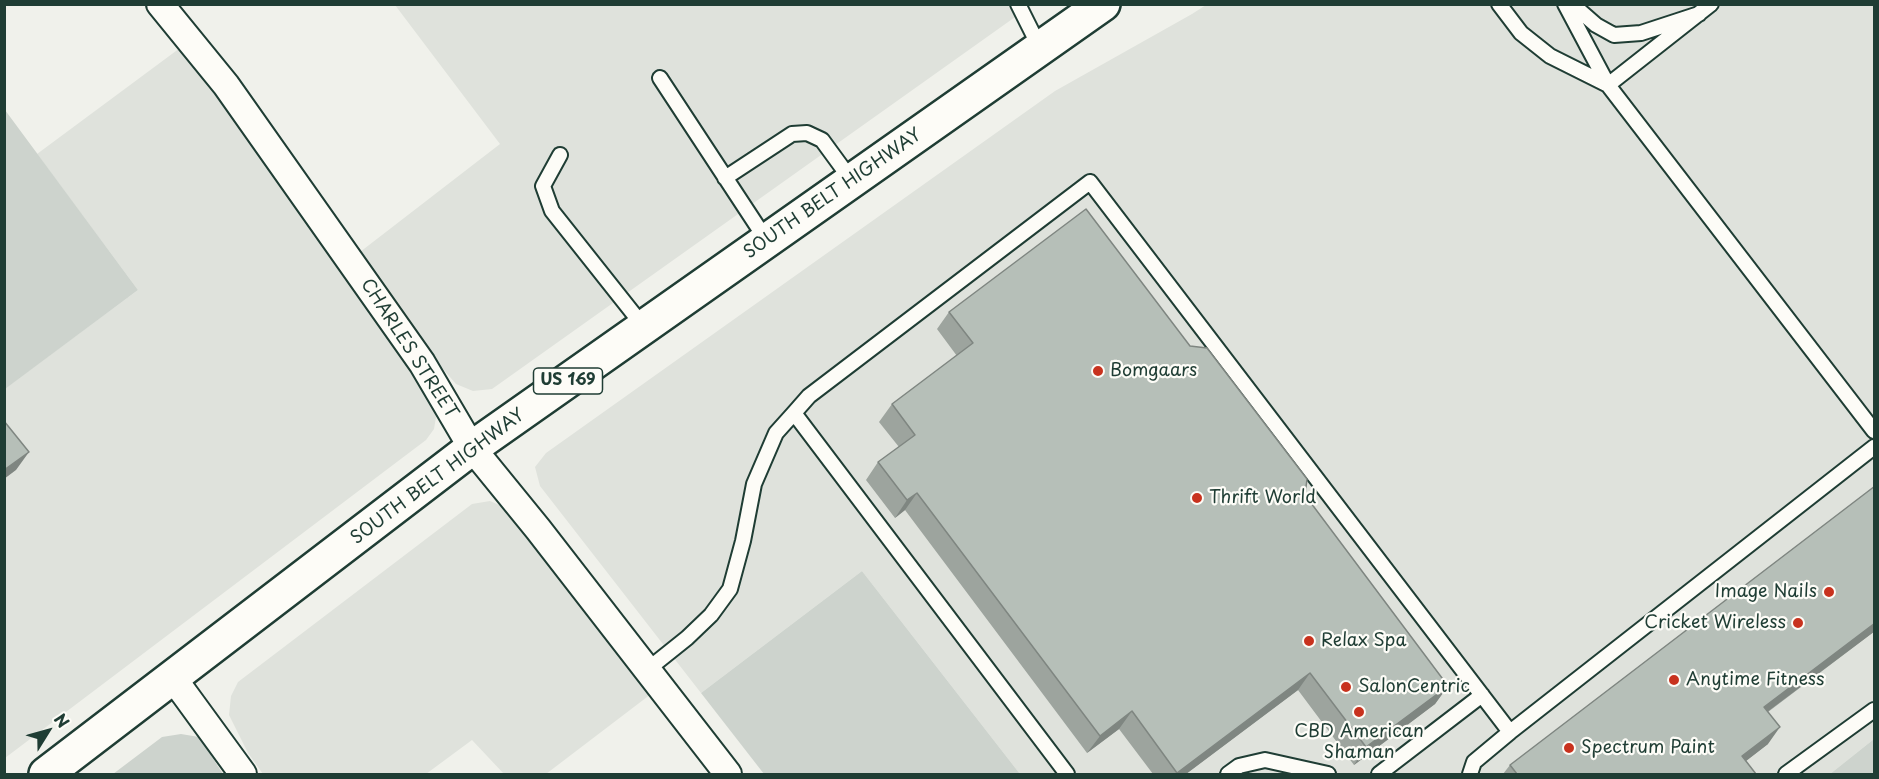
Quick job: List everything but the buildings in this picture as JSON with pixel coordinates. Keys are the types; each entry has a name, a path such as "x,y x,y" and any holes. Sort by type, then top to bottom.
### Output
{"main road":[{"name":"SOUTH BELT HIGHWAY","path":"46,774 472,448 1103,4"}],"street":[{"name":"CHARLES STREET","path":"160,4 226,85 422,363 472,448 538,529 728,774"},
{"path":"173,678 243,774"}],"lane":[{"path":"1018,4 1041,48"},
{"path":"1499,4 1521,33 1550,56 1608,85"},
{"path":"1565,4 1608,85 1875,431"},
{"path":"1572,4 1596,25 1614,35 1641,33 1699,14"},
{"path":"1608,85 1712,4"},
{"path":"660,78 767,241"},
{"path":"725,178 792,134 807,133 822,140 852,181"},
{"path":"560,155 543,186 552,211 644,327"},
{"path":"647,670 687,639 711,615 730,589 743,541 754,484 776,433 809,396 1090,182 1510,732"},
{"path":"794,413 1067,774"},
{"path":"1470,774 1474,762 1510,732 1875,447"},
{"path":"1379,774 1482,696"},
{"path":"1786,774 1875,711"},
{"path":"1228,774 1239,766 1264,760 1328,774"}],"shaded area":[{"path":"395,5 1032,5 492,389 473,391 456,384 437,362 360,252 500,144"},
{"path":"1206,5 1874,5 1874,739 1830,774 1020,774 862,571 701,693 540,486 535,467 546,453 1055,91"},
{"path":"180,48 252,141 347,273 426,391 436,417 434,429 426,440 5,758 4,389 138,290 37,154"},
{"path":"5,110 138,290 4,389"},
{"path":"490,501 508,509 651,694 546,774 504,774 472,740 426,774 263,774 248,753 229,715 231,696 238,682 472,504"},
{"path":"862,571 1020,774 764,774 701,693"},
{"path":"181,734 199,737 223,774 113,774 162,737"},
{"path":"1874,739 1874,774 1830,774"}],"place":[{"name":"Bomgaars","path":"1098,371"},
{"name":"Thrift World","path":"1197,498"},
{"name":"Image Nails","path":"1829,592"},
{"name":"Cricket Wireless","path":"1798,623"},
{"name":"Relax Spa","path":"1309,641"},
{"name":"Anytime Fitness","path":"1674,680"},
{"name":"SalonCentric","path":"1346,687"},
{"name":"CBD American Shaman","path":"1359,712"},
{"name":"Spectrum Paint","path":"1569,748"}]}
